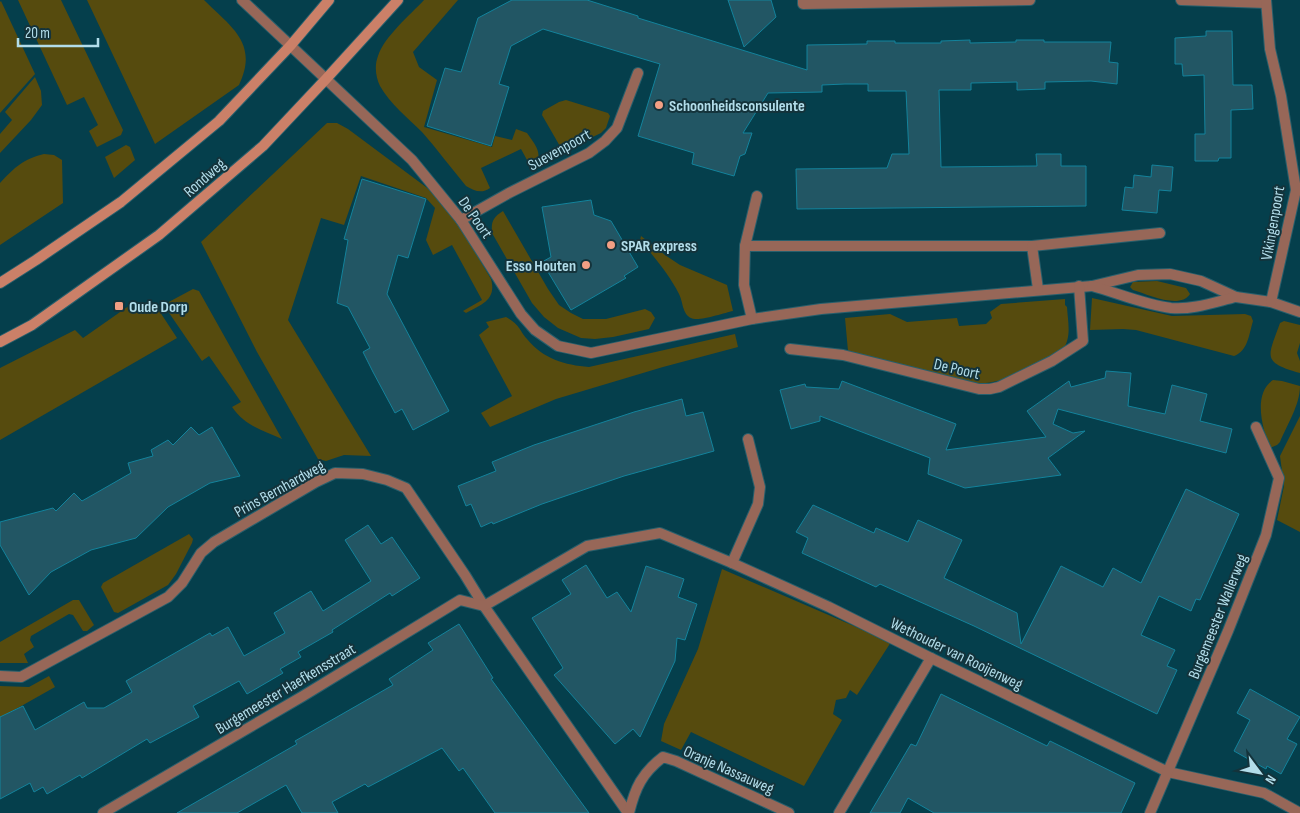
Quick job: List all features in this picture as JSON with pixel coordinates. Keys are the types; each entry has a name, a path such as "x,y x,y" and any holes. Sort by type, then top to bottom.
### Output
{"main road":[{"name":"Rondweg","path":"0,283 121,202 219,121 329,0"},
{"name":"Rondweg","path":"0,342 32,325 159,235 263,146 398,0"}],"street":[{"name":"De Poort","path":"242,0 412,160 462,220 521,314 535,330 558,346 591,353 752,319 821,309 1038,289 1092,286 1138,275 1170,274 1201,281 1236,297 1271,302 1300,312"},
{"path":"803,0 802,4 1030,0"},
{"path":"1181,0 1266,1"},
{"name":"Vikingenpoort","path":"1266,1 1270,49 1281,96 1296,190 1271,302"},
{"name":"Suevenpoort","path":"462,220 589,153 605,140 617,128 638,74"},
{"path":"752,319 744,285 745,246 757,196"},
{"path":"745,246 1032,246 1160,233"},
{"path":"1032,246 1038,289"},
{"name":"De Poort","path":"790,349 843,355 979,389 990,389 999,387 1052,361 1083,341 1079,286"},
{"name":"De Poort","path":"1092,286 1172,308 1195,307 1236,297"},
{"name":"Burgemeester Wallerweg","path":"1150,813 1228,631 1266,535 1278,478 1256,427"},
{"path":"732,563 758,504 760,487 748,439"},
{"name":"Prins Bernhardweg","path":"0,676 21,677 168,597 182,583 201,553 214,542 316,482 335,473 363,474 387,480 406,488 484,606 629,813"},
{"name":"Wethouder van Rooijenweg","path":"484,606 588,546 660,533 830,607 931,658 1168,772 1264,793 1300,813"},
{"name":"Burgemeester Haefkensstraat","path":"103,813 303,696 460,600 484,606"},
{"path":"839,813 931,658"},
{"name":"Oranje Nassauweg","path":"629,813 639,783 652,765 663,757 676,761 789,813"}],"shaded area":[{"path":"18,0 61,0 123,130 121,135 97,147 89,131 98,125 84,97 67,105"},
{"path":"87,0 204,0 232,28 244,47 246,58 239,85 155,144"},
{"path":"424,0 458,0 413,52 419,67 437,80 424,127 492,147 495,136 512,140 516,129 527,133 536,146 539,155 532,169 521,149 481,168 490,188 481,191 469,188 422,132 384,93 380,86 376,68 381,49 405,19"},
{"path":"0,2 35,74 0,113"},
{"path":"35,77 41,91 42,105 31,120 0,153 0,134 12,120 5,112"},
{"path":"566,100 608,113 610,116 606,128 601,133 566,150 561,148 542,115 543,111"},
{"path":"327,123 337,123 348,129 430,190 456,220 491,279 492,292 486,301 477,307 466,313 463,311 482,300 452,245 433,255 426,240 435,208 426,198 361,176 344,225 321,218 288,320 371,456 344,455 326,461 318,459 257,352 201,242"},
{"path":"126,145 130,147 135,160 114,178 105,157"},
{"path":"44,154 54,155 62,160 63,203 0,245 0,183 20,164 30,158"},
{"path":"503,211 559,305 583,319 606,319 645,309 651,312 655,318 649,329 613,337 581,338 558,328 544,317 532,303 492,233 493,220"},
{"path":"641,236 680,265 727,285 733,311 699,319 688,316 675,287 640,240"},
{"path":"1157,281 1186,288 1190,294 1185,299 1171,301 1146,295 1130,287 1133,282"},
{"path":"193,289 199,291 282,439 254,427 242,419 232,407 241,402 209,356 202,361 165,307 165,304"},
{"path":"1092,298 1172,316 1245,314 1251,316 1253,321 1245,346 1239,354 1234,356 1136,330 1090,330"},
{"path":"1065,299 1069,330 1067,341 1062,351 1020,373 998,381 976,383 848,351 845,318 890,314 907,322 957,318 959,326 986,324 992,318 990,312 1001,304"},
{"path":"133,303 158,309 177,338 0,440 0,368 75,330 83,338"},
{"path":"506,317 516,325 540,352 563,363 580,366 589,367 735,334 738,347 556,399 490,427 481,413 512,396 479,335 489,327 486,322"},
{"path":"1284,321 1300,325 1300,343 1297,353 1300,361 1300,373 1279,365 1271,357 1271,351 1280,323"},
{"path":"1273,380 1300,386 1296,408 1280,442 1270,448 1262,422 1261,403 1267,386"},
{"path":"1300,416 1300,532 1277,520 1284,486 1280,456"},
{"path":"189,534 193,539 192,543 168,585 118,613 114,612 101,587 103,583"},
{"path":"722,569 891,642 857,695 850,690 846,698 836,700 833,714 842,720 804,786 691,732 681,750 661,741 664,724 698,649"},
{"path":"73,600 79,600 94,625 87,631 83,631 73,615 69,614 31,636 30,640 34,647 24,654 28,663 0,663 0,642"},
{"path":"49,676 55,687 0,718 0,686 29,687"}],"building":[{"path":"512,0 587,0 638,16 638,18 807,70 807,45 867,44 867,41 895,41 895,43 941,43 941,41 970,40 970,43 1016,42 1016,40 1111,42 1109,62 1118,63 1117,84 1091,81 1045,82 1045,89 1017,90 1017,82 971,83 971,90 939,90 941,167 1037,166 1036,154 1061,154 1061,166 1086,166 1086,206 797,209 796,169 887,168 892,154 909,154 906,91 868,91 868,84 845,84 822,85 822,92 768,93 743,133 752,133 745,154 740,156 734,176 692,164 694,153 638,136 660,64 543,29 511,46 499,84 509,87 491,146 427,126 445,68 461,72 478,18"},
{"path":"728,0 771,0 776,17 744,47"},
{"path":"1206,31 1232,31 1233,85 1252,85 1253,109 1231,110 1231,158 1219,158 1218,161 1195,161 1195,134 1205,134 1204,75 1183,76 1182,64 1175,64 1175,38 1206,36"},
{"path":"1152,165 1173,167 1171,191 1159,190 1157,213 1122,210 1125,187 1133,188 1134,175 1151,177"},
{"path":"362,179 426,199 408,258 398,255 387,294 449,411 413,430 402,409 395,413 373,372 363,352 370,348 348,307 337,303 348,240 344,239"},
{"path":"591,200 594,215 611,221 638,267 624,276 626,278 571,310 542,262 551,257 542,207"},
{"path":"1106,371 1131,373 1128,406 1165,414 1172,385 1207,394 1200,421 1232,429 1226,453 1058,409 1053,424 1073,433 1085,431 1048,458 1061,475 965,488 928,474 930,458 820,416 820,421 791,429 780,390 805,384 806,387 839,389 842,381 956,424 946,450 1046,437 1027,411 1069,381 1071,387 1105,378"},
{"path":"682,399 686,416 703,412 714,451 624,476 481,527 471,504 466,506 458,486 496,471 492,462 534,445 634,412"},
{"path":"191,427 199,435 212,427 240,476 210,483 168,507 136,538 91,550 51,572 29,595 0,545 0,522 53,508 56,511 74,493 82,501 131,473 128,463 153,456 151,450 168,440 173,445"},
{"path":"1186,489 1239,514 1200,600 1196,599 1191,611 1159,596 1141,635 1175,650 1167,666 1177,670 1157,714 974,626 880,584 876,587 802,553 808,538 796,532 813,505 874,533 876,528 908,542 918,520 962,540 944,578 1017,613 1021,644 1061,566 1103,587 1113,568 1141,583"},
{"path":"368,525 381,544 392,537 420,578 392,596 390,593 332,630 333,632 298,652 301,657 280,669 283,673 247,694 239,681 193,706 199,717 150,743 147,739 82,778 80,775 47,794 43,787 34,792 30,783 0,799 0,717 23,706 35,730 84,702 87,708 104,708 132,692 126,681 210,633 212,636 228,627 244,656 285,633 274,613 311,591 323,611 371,581 345,540"},
{"path":"586,565 607,598 617,592 631,612 646,566 684,579 678,597 697,604 685,640 677,638 675,661 640,737 633,729 615,744 554,675 563,668 532,618 571,594 562,580"},
{"path":"459,624 493,678 491,679 589,813 495,813 463,768 459,771 442,748 368,787 365,784 332,802 338,813 302,813 286,785 237,813 177,813 297,744 295,741 393,685 389,679 433,650 428,643"},
{"path":"1250,689 1300,717 1287,739 1297,744 1281,774 1267,766 1266,769 1234,751 1250,720 1237,713"},
{"path":"941,694 1047,746 1050,741 1135,783 1121,813 934,813 908,798 900,813 870,813 911,744 916,746"}],"place":[{"name":"Schoonheidsconsulente","path":"659,105"},
{"name":"SPAR express","path":"611,245"},
{"name":"Esso Houten","path":"586,265"},
{"name":"Oude Dorp","path":"119,306"}]}
